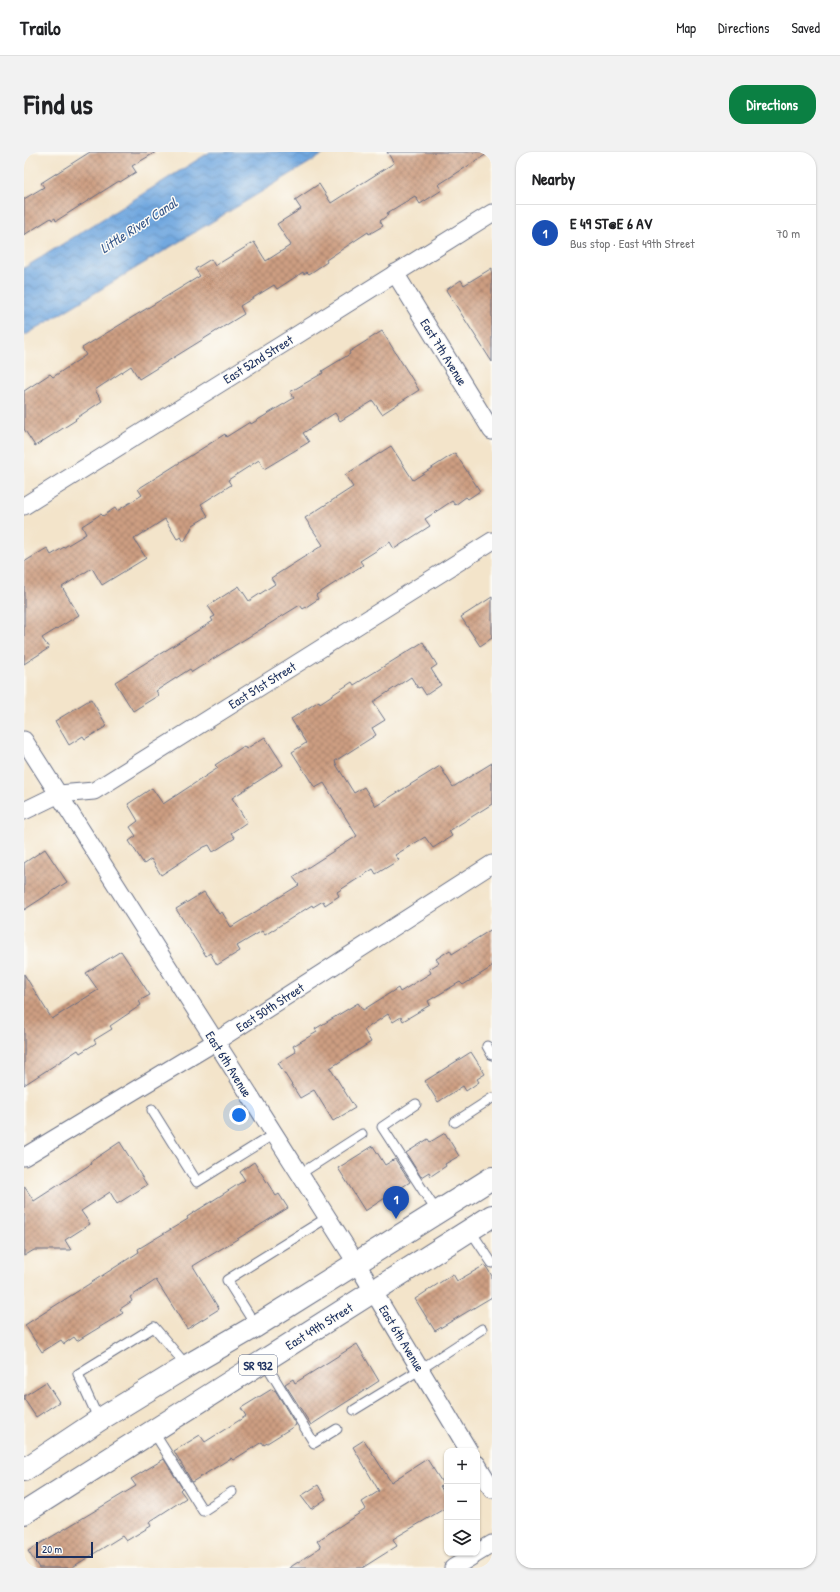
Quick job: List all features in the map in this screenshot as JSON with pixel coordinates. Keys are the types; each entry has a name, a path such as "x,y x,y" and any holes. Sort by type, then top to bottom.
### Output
{"main road":[{"name":"SR 932","path":"25,1467 186,1366 256,1326 357,1264 492,1178"},
{"name":"East 49th Street","path":"24,1513 492,1216"}],"street":[{"name":"East 52nd Street","path":"24,506 492,212"},
{"name":"East 7th Avenue","path":"395,273 492,431"},
{"name":"East 51st Street","path":"24,811 59,794 94,791 492,540"},
{"name":"East 6th Avenue","path":"24,740 215,1042 328,1217 467,1448"},
{"name":"East 50th Street","path":"24,1157 215,1042 492,864"},
{"path":"480,1469 492,1489"},
{"path":"453,1568 492,1544"}],"lane":[{"path":"455,1122 492,1098"},
{"path":"416,1104 382,1127 437,1212"},
{"path":"152,1110 197,1182 274,1134"},
{"path":"300,1174 362,1134"},
{"path":"256,1326 227,1280 328,1217"},
{"path":"470,1230 492,1263"},
{"path":"99,1420 78,1374 154,1327 186,1366"},
{"path":"354,1410 482,1329"},
{"path":"264,1361 314,1443 337,1429"},
{"path":"153,1431 203,1511 232,1492"}],"water":[{"name":"Little River Canal","path":"210,152 327,152 24,336 24,268"}],"building":[{"path":"90,152 156,152 132,166 136,172 120,182 119,181 56,221 55,218 52,220 51,218 24,235 24,199 44,187 41,183"},
{"path":"387,152 490,152 438,185 442,190 420,204 415,196 387,213 388,215 380,221 383,226 369,234 368,232 326,260 327,262 309,274 307,272 304,274 303,272 277,289 274,285 240,306 244,314 139,379 131,366 95,390 102,401 75,419 76,420 35,446 24,429 24,391 50,374 53,377 86,355 82,348 200,276 195,269 211,259 215,266 254,242 266,261 291,245 277,224 301,209 295,200 319,184 331,203 394,163"},
{"path":"492,268 492,362 446,290 461,280 464,285"},
{"path":"382,331 419,390 382,414 373,401 340,421 335,413 303,433 309,442 264,469 259,460 228,480 231,485 201,504 208,516 193,525 184,542 181,537 177,539 165,519 134,539 146,558 102,585 92,568 62,587 79,615 42,638 49,648 24,664 24,562 47,548 51,555 86,534 82,526 101,514 103,516 115,508 117,511 142,495 138,489 225,434 226,437 294,398 290,392 323,373 322,371 350,354 349,352"},
{"path":"391,446 413,480 455,453 480,491 468,499 466,497 455,505 452,501 425,519 430,526 394,549 390,542 360,561 363,565 316,595 318,599 303,609 300,605 192,672 190,669 156,691 159,695 133,711 115,682 213,621 211,618 215,616 208,606 239,586 249,601 275,584 271,578 323,545 305,518 353,487 345,475"},
{"path":"492,597 492,638 480,646 461,617"},
{"path":"423,642 437,665 431,669 441,685 426,695 421,687 418,688 411,677 373,702 385,720 372,728 376,735 335,761 337,766 354,793 364,787 376,806 440,766 453,787 492,763 492,804 449,831 452,836 433,848 425,837 395,855 399,860 376,874 373,869 337,892 339,896 325,905 323,901 313,907 312,905 265,935 262,931 237,946 240,951 217,965 210,953 206,956 176,909 204,892 219,914 222,912 231,927 299,885 293,877 357,836 324,783 315,788 292,752 306,743 291,719 319,701 320,703 352,682 354,685"},
{"path":"91,699 107,726 85,739 83,736 69,745 55,721"},
{"path":"265,737 283,765 232,798 247,822 231,833 235,838 213,852 209,845 204,847 161,875 151,859 144,864 129,841 136,836 130,827 138,821 128,804 152,788 163,804 218,768 215,765 244,746 246,749"},
{"path":"45,849 67,882 24,910 24,863"},
{"path":"492,929 492,967 463,985 460,982 428,1001 430,1005 403,1021 401,1017 393,1022 388,1014 364,1030 371,1042 330,1068 355,1108 333,1121 314,1090 300,1098 278,1063 296,1052 293,1046 317,1032 315,1029 358,1003 363,1010 398,988 400,992 431,973 429,969 439,963 436,959 450,950 452,954"},
{"path":"121,951 150,995 139,1001 141,1005 110,1026 112,1029 94,1040 96,1043 80,1053 78,1050 24,1085 24,974 52,1019 98,990 86,973"},
{"path":"471,1052 485,1074 477,1079 479,1082 466,1091 463,1086 438,1102 425,1081"},
{"path":"445,1133 459,1156 445,1164 446,1166 431,1176 429,1172 421,1177 406,1153 428,1139 430,1142"},
{"path":"120,1142 147,1185 117,1204 110,1192 81,1211 90,1224 65,1240 71,1250 34,1250 24,1256 24,1186 34,1201 91,1164 90,1162"},
{"path":"373,1146 385,1165 395,1159 410,1182 365,1211 338,1168"},
{"path":"254,1162 276,1196 279,1194 288,1208 193,1266 219,1309 187,1329 156,1280 130,1297 132,1301 120,1309 123,1313 77,1341 74,1337 64,1344 61,1340 42,1352 25,1325 139,1252 138,1249 188,1219 187,1217 245,1180 240,1172"},
{"path":"485,1265 492,1276 492,1297 435,1331 415,1299 453,1274 457,1281"},
{"path":"357,1344 379,1381 311,1425 285,1384 293,1379 295,1383"},
{"path":"46,1382 59,1402 36,1417 24,1399 24,1396"},
{"path":"272,1389 273,1391 275,1390 296,1425 264,1445 262,1442 233,1460 231,1458 192,1482 174,1451 200,1435 205,1442 246,1416 241,1408"},
{"path":"364,1440 391,1482 427,1459 443,1484 440,1486 444,1493 444,1509 393,1539 397,1546 362,1568 289,1568 321,1547 317,1541 366,1509 362,1502 379,1491 353,1447"},
{"path":"164,1459 182,1488 180,1490 186,1498 149,1522 151,1526 126,1541 122,1536 71,1568 39,1568 28,1551 136,1486 131,1479"},
{"path":"318,1485 326,1499 311,1509 301,1496"}],"place":[{"name":"E 49 ST@E 6 AV","path":"396,1219"}]}
